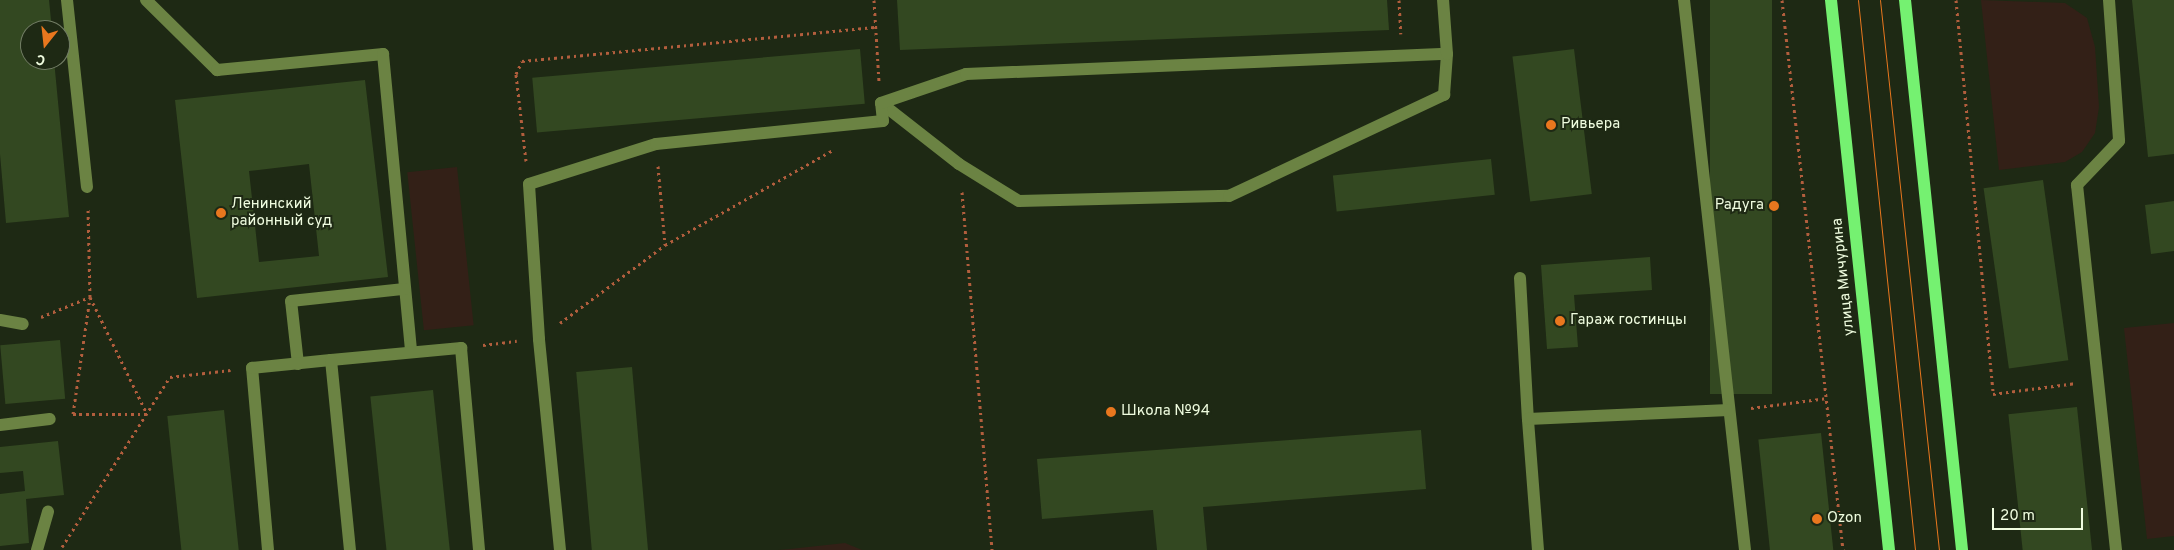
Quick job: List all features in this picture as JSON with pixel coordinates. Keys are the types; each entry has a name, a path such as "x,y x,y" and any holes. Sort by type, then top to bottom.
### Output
{"main road":[{"name":"улица Мичурина","path":"1831,0 1889,550"},
{"path":"1904,0 1962,550"}],"lane":[{"path":"67,0 87,187"},
{"path":"146,0 216,70 383,54 411,352"},
{"path":"881,102 959,164 1019,201 1229,196 1444,95 1447,54 1443,0"},
{"path":"1684,0 1745,550"},
{"path":"2109,0 2119,142 2077,185 2096,380 2116,550"},
{"path":"881,102 966,74 1402,54 1447,54"},
{"path":"560,550 539,339 529,184 656,144 883,121 881,102"},
{"path":"1520,278 1538,550"},
{"path":"298,364 291,301 404,289"},
{"path":"0,320 23,324"},
{"path":"268,550 252,368 461,348 479,550"},
{"path":"331,360 350,550"},
{"path":"1528,420 1729,410"},
{"path":"0,425 50,419"},
{"path":"37,550 48,512"}],"path":[{"path":"874,0 874,28 881,102"},
{"path":"1399,0 1402,54"},
{"path":"1782,0 1843,550"},
{"path":"1956,0 1993,394 2096,380"},
{"path":"529,184 516,74 522,61 874,28"},
{"path":"656,144 666,245"},
{"path":"461,348 539,339 666,245 841,145"},
{"path":"959,164 969,247 992,550"},
{"path":"73,414 90,297 87,187"},
{"path":"23,324 90,297"},
{"path":"90,297 147,414"},
{"path":"61,550 170,377 252,368"},
{"path":"1729,410 1827,398"},
{"path":"50,419 73,414 147,414"}],"shaded area":[{"path":"1981,0 2065,3 2087,18 2095,47 2099,107 2095,133 2082,152 2065,162 1999,170"},
{"path":"457,167 474,325 424,330 407,172"},
{"path":"2174,323 2174,536 2147,539 2124,328"},
{"path":"845,543 862,550 778,550 790,549"}],"building":[{"path":"0,0 49,0 51,20 20,20 20,70 55,70 69,217 6,223 0,154"},
{"path":"897,0 1387,0 1389,30 900,50"},
{"path":"1710,0 1772,0 1772,394 1710,394"},
{"path":"2132,0 2174,0 2174,154 2148,157"},
{"path":"860,49 865,104 537,132 532,78"},
{"name":"Ривьера","path":"1574,49 1592,194 1530,201 1512,57"},
{"name":"Ленинский районный суд","path":"365,80 388,277 197,298 175,100","holes":["309,164 319,256 259,262 249,171"]},
{"path":"1491,159 1495,195 1337,211 1333,176"},
{"path":"2043,180 2068,360 2009,369 1984,188"},
{"path":"2174,201 2174,251 2151,254 2145,205"},
{"name":"Гараж гостинцы","path":"1650,257 1652,290 1574,295 1578,347 1547,349 1541,265"},
{"path":"60,340 65,399 5,404 0,345"},
{"path":"632,367 648,550 592,550 576,372"},
{"path":"433,390 450,550 386,550 370,397"},
{"path":"2077,407 2092,550 2023,550 2008,414"},
{"path":"224,410 239,550 181,550 167,416"},
{"path":"1421,430 1426,489 1203,507 1207,550 1157,550 1153,510 1042,519 1037,459"},
{"path":"1821,433 1833,550 1770,550 1758,440"},
{"path":"58,441 64,495 26,499 29,543 0,546 0,494 25,491 23,471 0,473 0,447"}],"tram line":[{"path":"1858,0 1915,550"},
{"path":"1880,0 1939,550"}],"place":[{"name":"Ривьера","path":"1551,125"},
{"name":"Радуга","path":"1774,206"},
{"name":"Ленинский районный суд","path":"221,213"},
{"name":"Гараж гостинцы","path":"1560,321"},
{"name":"Школа №94","path":"1111,412"},
{"name":"Ozon","path":"1817,519"}]}
